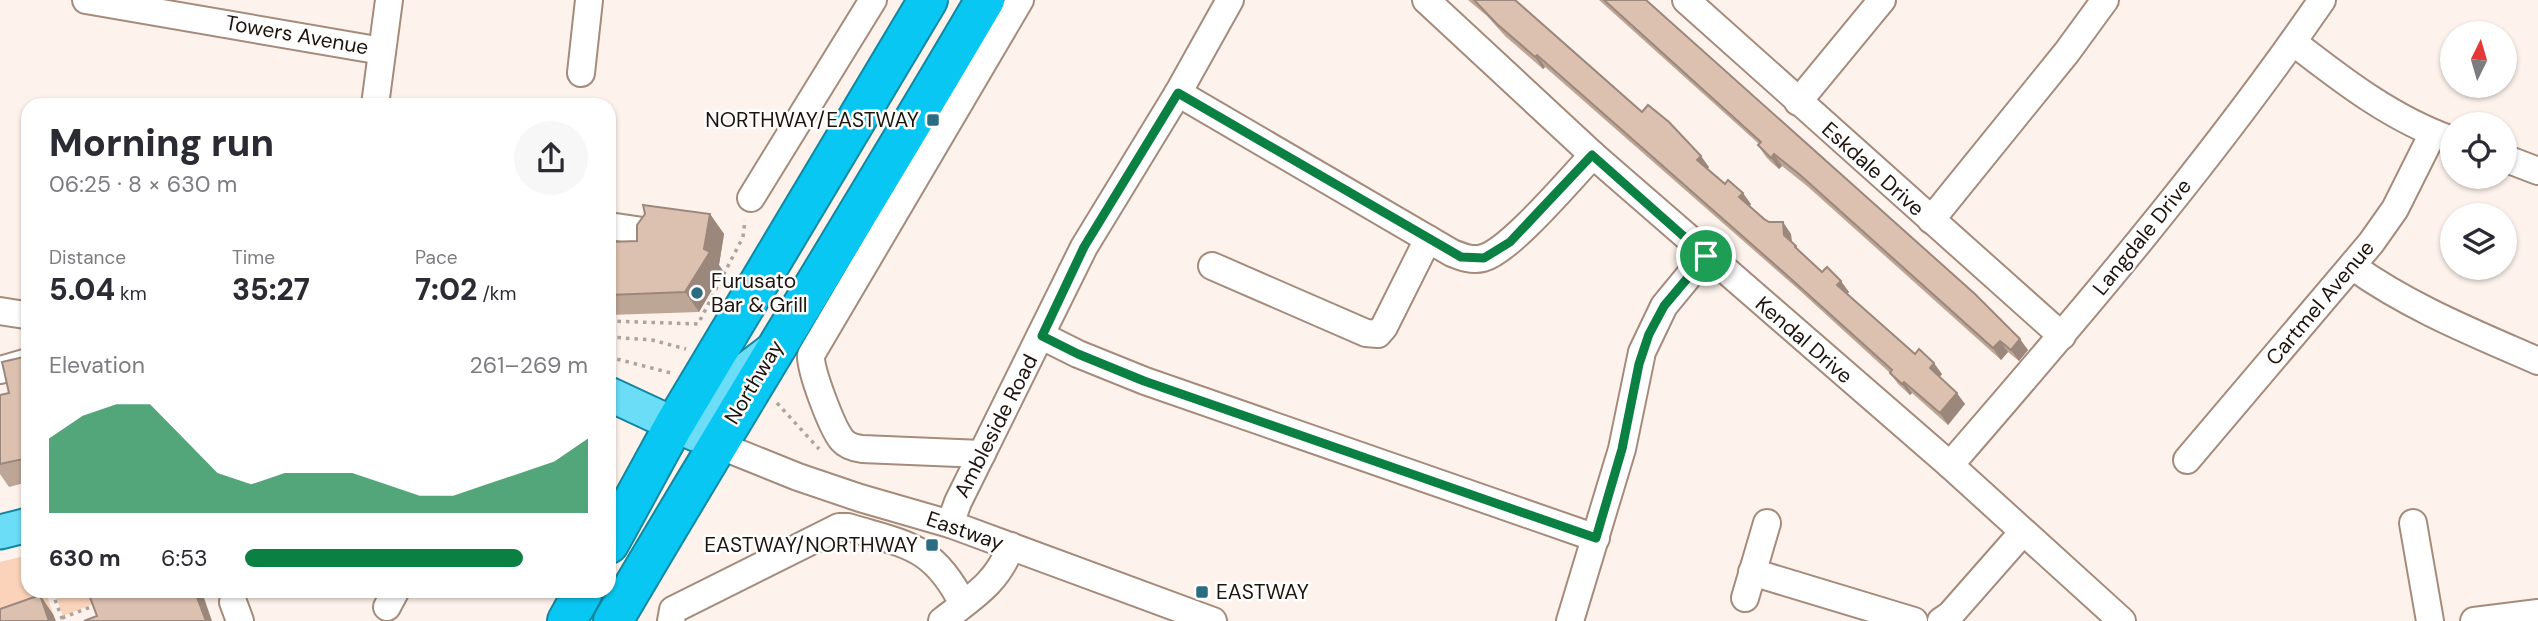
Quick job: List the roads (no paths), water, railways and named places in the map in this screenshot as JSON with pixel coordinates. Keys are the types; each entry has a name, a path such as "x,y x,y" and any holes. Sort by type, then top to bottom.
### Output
{"highway":[{"path":"616,531 674,425 928,0"},
{"name":"Northway","path":"613,621 716,444 985,0"},
{"path":"566,621 579,598"}],"main road":[{"path":"674,425 695,422 706,416 730,384 777,346"},
{"path":"616,397 716,444"},
{"path":"0,532 21,527"}],"street":[{"name":"Towers Avenue","path":"86,0 382,51"},
{"path":"376,98 389,0"},
{"path":"581,73 589,0"},
{"path":"751,198 873,0"},
{"name":"Northway","path":"982,454 862,449 847,444 837,432 813,371 811,355 1020,0"},
{"name":"Ambleside Road","path":"950,524 1084,247 1178,93 1230,0"},
{"name":"Kendal Drive","path":"1426,0 1592,155 1950,465 2122,621"},
{"name":"Eskdale Drive","path":"1686,0 2062,336"},
{"path":"1798,102 1882,0"},
{"path":"1931,220 2067,52 2105,0"},
{"name":"Langdale Drive","path":"1950,465 2167,209 2322,0"},
{"path":"2293,42 2377,103 2440,135"},
{"path":"1178,93 1452,253 1468,258 1484,258 1510,242 1592,155"},
{"name":"Cartmel Avenue","path":"2187,460 2352,266 2395,209 2440,139"},
{"path":"2517,163 2538,171"},
{"path":"616,227 643,231"},
{"path":"1212,266 1366,333 1378,334 1428,239"},
{"path":"1570,621 1622,449 1639,364 1649,334 1664,306 1706,256"},
{"path":"2352,266 2378,284 2449,323 2538,362"},
{"path":"1042,336 1144,381 1596,538"},
{"path":"0,370 21,364"},
{"name":"Eastway","path":"716,444 798,477 950,524 1213,621"},
{"path":"1745,598 1767,523"},
{"path":"2414,523 2430,621"},
{"path":"671,621 673,610 839,527 848,527 923,552 953,583 963,604"},
{"path":"1941,621 1950,615 2023,532"},
{"path":"942,621 992,581 1005,564 1011,546"},
{"path":"1752,572 1914,621"},
{"path":"2474,621 2538,613"}],"place":[{"name":"NORTHWAY/EASTWAY","path":"933,120"},
{"name":"Furusato Bar & Grill","path":"697,293"},
{"name":"EASTWAY/NORTHWAY","path":"932,545"},
{"name":"EASTWAY","path":"1202,592"}]}
